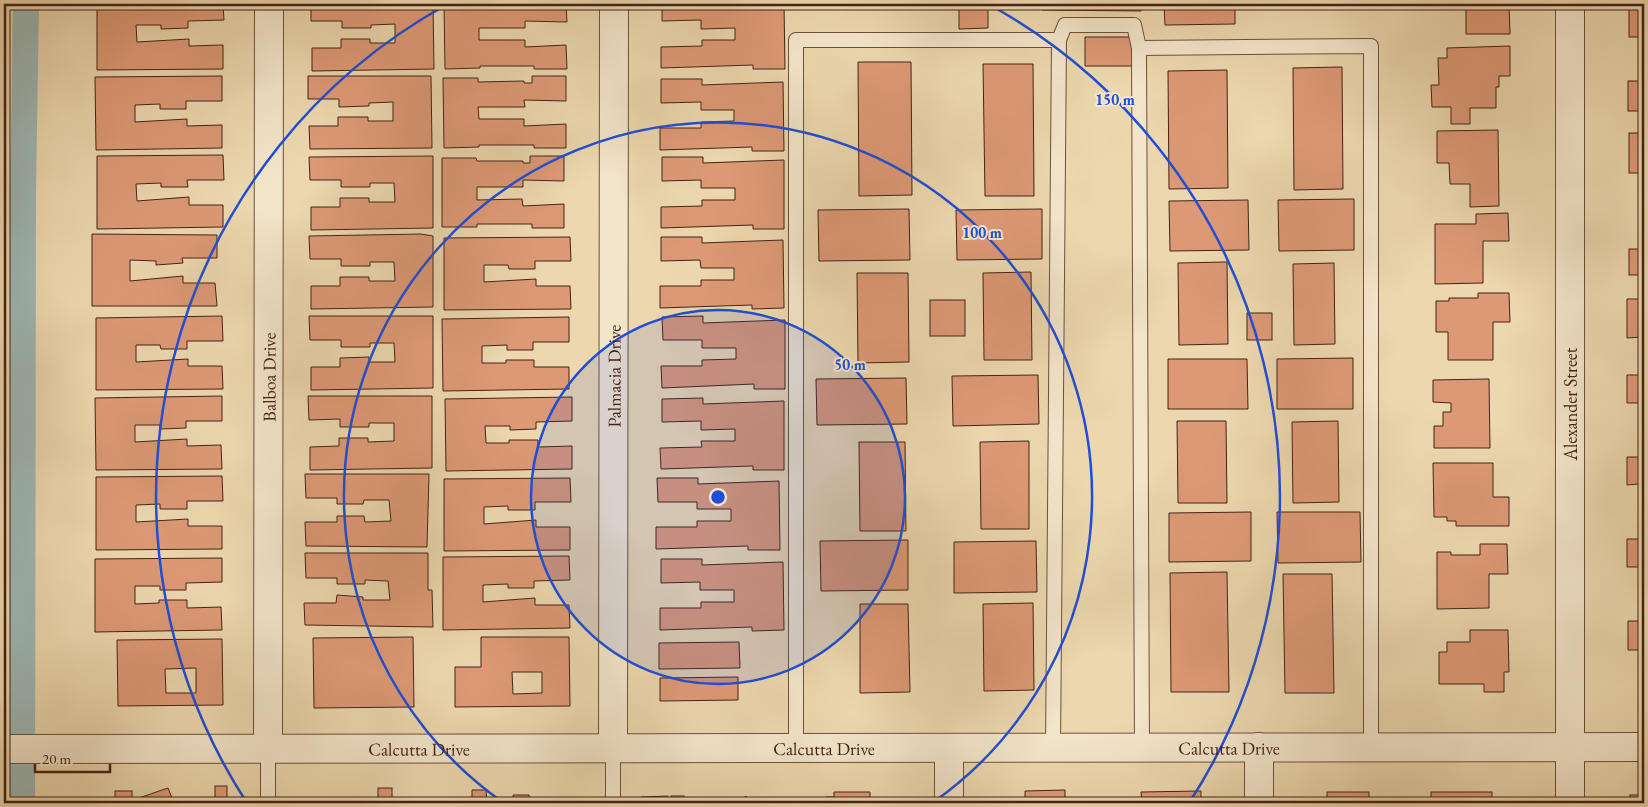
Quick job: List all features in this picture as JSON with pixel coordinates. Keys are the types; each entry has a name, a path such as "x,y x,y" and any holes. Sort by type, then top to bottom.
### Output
{"street":[{"name":"Balboa Drive","path":"268,749 269,4"},
{"name":"Palmacia Drive","path":"613,748 614,4"},
{"name":"Alexander Street","path":"1570,4 1570,803"},
{"path":"1259,747 1259,803"},
{"name":"Calcutta Drive","path":"5,749 1644,747"},
{"path":"949,748 949,803"}],"lane":[{"path":"1052,748 1059,40 1065,26 1134,26 1139,48 1142,747"},
{"path":"796,748 796,40 1059,40"},
{"path":"1139,48 1371,46 1371,747"},
{"path":"613,748 613,803"},
{"path":"268,749 268,803"}],"building":[{"path":"97,4 223,4 224,20 188,21 188,28 161,29 161,25 136,25 137,42 189,39 189,46 223,45 223,69 97,70"},
{"path":"311,4 433,4 434,69 312,71 312,48 341,48 341,39 370,39 370,43 395,43 395,24 371,25 371,28 342,28 342,21 311,21"},
{"path":"444,4 566,4 567,22 525,21 525,28 479,28 479,40 525,40 525,47 566,45 567,69 534,69 534,66 480,66 480,68 445,69"},
{"path":"662,4 784,4 785,69 753,69 753,65 661,68 661,47 702,46 702,40 735,40 735,28 701,29 701,20 662,21"},
{"path":"1042,4 1141,4 1141,11 1042,10"},
{"path":"1164,4 1235,4 1235,24 1165,25"},
{"path":"1438,4 1509,4 1510,34 1466,34 1466,8 1438,8"},
{"path":"959,5 988,5 988,28 959,29"},
{"path":"1629,6 1644,6 1644,37 1629,37"},
{"path":"1085,37 1133,37 1134,66 1085,66"},
{"path":"1510,46 1510,76 1499,76 1499,87 1496,87 1496,108 1470,108 1470,124 1451,124 1451,107 1432,107 1431,85 1439,85 1438,58 1447,58 1447,48"},
{"path":"1641,46 1644,46 1644,72 1642,72"},
{"path":"858,62 911,62 912,195 859,196"},
{"path":"983,64 1033,64 1034,196 985,196"},
{"path":"1342,67 1343,189 1294,190 1293,68"},
{"path":"1227,70 1228,188 1169,189 1168,71"},
{"path":"222,76 222,101 186,101 186,109 160,109 160,104 135,105 135,122 187,119 187,126 222,125 222,148 96,150 95,77"},
{"path":"308,76 431,76 432,148 310,149 309,126 338,126 338,117 368,117 368,121 393,121 393,102 369,103 369,106 339,107 339,99 308,99"},
{"path":"532,76 566,76 566,101 524,100 525,107 478,107 479,119 524,119 524,126 566,124 566,148 534,148 534,145 479,145 479,147 444,148 443,78 478,78 478,82 524,81 524,83 532,83"},
{"path":"661,79 702,79 702,85 783,82 784,151 752,151 752,147 660,150 660,128 701,128 701,122 734,121 734,110 701,110 701,102 661,103"},
{"path":"1628,81 1644,81 1644,111 1628,111"},
{"path":"1498,130 1499,206 1470,207 1470,184 1450,184 1449,163 1437,163 1437,131"},
{"path":"1629,133 1644,133 1644,173 1629,173"},
{"path":"223,155 224,180 187,180 188,187 161,187 161,183 136,184 137,201 189,197 189,205 223,205 223,227 97,229 97,156"},
{"path":"433,156 433,228 311,230 311,207 340,207 340,198 369,198 369,202 395,202 394,183 370,183 370,187 341,187 341,180 310,180 309,157"},
{"path":"530,156 564,156 564,181 523,180 523,187 477,187 477,200 522,199 523,206 564,204 564,228 532,228 532,224 477,224 477,227 442,227 442,158 476,158 477,161 523,161 523,163 530,163"},
{"path":"662,157 703,157 703,163 784,160 784,229 753,229 753,225 661,228 661,207 702,206 702,200 735,200 735,188 701,188 701,180 662,181"},
{"path":"1354,199 1354,250 1279,251 1278,200"},
{"path":"1248,200 1249,250 1170,251 1169,201"},
{"path":"909,209 910,260 819,261 818,210"},
{"path":"1042,209 1042,259 957,260 956,210"},
{"path":"1508,213 1509,241 1483,241 1483,283 1435,284 1435,224 1476,224 1476,214"},
{"path":"92,234 217,235 217,258 182,258 183,263 156,265 156,261 130,260 130,281 183,276 183,283 215,283 217,306 92,306"},
{"path":"421,234 433,236 433,307 311,309 311,286 340,286 340,277 369,277 369,281 395,281 394,262 370,262 370,266 341,266 341,259 310,259 309,236"},
{"path":"570,237 571,261 535,261 535,269 509,269 508,265 484,265 484,282 536,279 536,286 570,286 571,309 444,310 444,238"},
{"path":"661,237 702,237 702,243 783,240 784,308 752,309 752,305 660,308 660,286 701,286 701,280 734,280 734,268 701,268 700,260 661,261"},
{"path":"1629,249 1644,249 1644,275 1629,275"},
{"path":"1227,262 1228,344 1179,345 1178,263"},
{"path":"1334,263 1335,344 1294,345 1293,264"},
{"path":"1031,272 1032,360 984,360 983,273"},
{"path":"857,273 908,273 909,362 858,363"},
{"path":"1478,293 1509,293 1510,322 1493,322 1493,360 1448,360 1448,332 1436,332 1436,301 1449,301 1449,298 1478,298"},
{"path":"1627,299 1644,299 1644,368 1642,368 1642,337 1627,338"},
{"path":"930,300 965,300 965,336 930,336"},
{"path":"1247,313 1272,313 1272,340 1247,340"},
{"path":"222,316 223,341 187,341 187,349 161,349 160,345 136,345 136,362 188,359 188,366 222,366 223,389 96,390 96,318"},
{"path":"309,316 433,316 433,388 311,390 311,367 340,367 340,358 369,357 369,362 395,362 394,343 370,343 370,347 341,347 341,340 310,340"},
{"path":"703,316 703,323 785,320 785,389 754,389 754,384 662,388 661,366 702,366 702,360 736,359 736,348 702,348 702,340 663,340 662,317"},
{"path":"569,317 569,342 533,342 533,350 507,350 507,345 482,346 482,363 506,363 506,360 534,360 534,367 569,367 569,389 443,391 442,319"},
{"path":"1353,358 1353,409 1277,409 1277,359"},
{"path":"1168,359 1247,359 1248,409 1168,409"},
{"path":"1038,375 1039,424 953,426 952,376"},
{"path":"1627,375 1644,375 1644,450 1640,450 1640,403 1627,403"},
{"path":"906,378 907,424 817,425 816,379"},
{"path":"1489,379 1490,448 1434,448 1434,426 1443,426 1443,412 1451,412 1451,403 1433,402 1433,380"},
{"path":"222,396 222,421 186,421 186,428 160,429 160,425 135,425 135,442 187,439 187,446 221,445 222,469 96,470 95,398"},
{"path":"308,396 432,396 432,468 310,470 310,447 339,446 339,438 368,438 368,442 394,441 394,423 369,423 369,427 340,427 340,419 309,420"},
{"path":"572,397 572,421 536,422 536,429 510,430 510,426 485,426 486,443 509,443 509,440 538,440 538,447 572,446 572,469 446,471 445,399"},
{"path":"703,398 703,404 784,401 784,470 753,470 753,466 661,469 660,448 702,447 701,441 735,441 735,429 701,430 701,421 662,422 662,399"},
{"path":"1177,421 1226,421 1227,503 1178,503"},
{"path":"1338,421 1339,502 1293,503 1292,422"},
{"path":"1029,441 1029,529 981,529 980,442"},
{"path":"859,442 905,442 906,531 860,531"},
{"path":"1627,457 1644,457 1644,514 1643,502 1640,502 1639,484 1627,485"},
{"path":"1433,463 1493,463 1493,497 1509,497 1509,526 1456,526 1456,521 1447,521 1447,517 1434,517"},
{"path":"305,474 429,474 427,547 306,546 305,522 337,522 337,516 364,516 365,522 391,521 389,500 364,500 363,504 337,504 337,498 306,498"},
{"path":"222,476 223,501 187,501 187,509 160,509 160,504 136,505 136,522 188,519 188,526 222,526 222,549 96,550 96,477"},
{"path":"570,478 571,502 535,502 535,510 508,510 508,506 484,507 484,524 536,520 536,527 570,527 570,550 444,551 444,479"},
{"path":"657,478 698,478 698,484 779,481 780,550 748,550 748,546 656,549 656,527 697,527 697,521 731,521 731,509 697,509 697,502 658,502"},
{"path":"1251,512 1251,561 1169,562 1169,513"},
{"path":"1277,512 1360,512 1361,562 1278,563"},
{"path":"1627,539 1644,539 1644,615 1640,615 1639,567 1627,567"},
{"path":"908,540 908,590 821,591 820,541"},
{"path":"1036,541 1037,592 954,593 954,542"},
{"path":"1480,544 1507,544 1508,574 1489,574 1489,608 1437,609 1437,552 1451,552 1451,555 1480,555"},
{"path":"305,553 428,553 428,590 432,590 433,627 305,625 304,603 336,603 337,595 363,597 363,600 390,600 388,581 365,580 365,584 337,584 337,578 306,578"},
{"path":"569,556 570,580 534,581 534,588 508,588 508,584 483,585 483,602 535,598 535,605 569,605 570,628 443,630 443,557"},
{"path":"222,558 222,582 186,583 186,590 160,590 160,586 135,586 135,604 159,603 159,600 187,600 187,608 221,607 222,630 95,632 95,559"},
{"path":"661,559 702,559 702,565 783,562 784,630 752,631 752,627 660,630 660,608 701,608 701,602 734,602 734,590 700,590 700,582 661,583"},
{"path":"1227,572 1229,692 1171,692 1170,573"},
{"path":"1283,574 1332,574 1334,693 1285,693"},
{"path":"1033,603 1034,690 984,691 983,604"},
{"path":"860,604 908,604 910,692 860,693"},
{"path":"1628,621 1644,621 1644,666 1639,666 1639,650 1628,650"},
{"path":"1470,630 1508,630 1509,672 1504,672 1504,692 1484,692 1484,684 1439,684 1439,652 1447,652 1447,642 1470,642"},
{"path":"413,637 414,707 314,708 313,638"},
{"path":"481,637 569,637 570,706 455,707 455,667 481,667","holes":["512,672 542,672 542,693 513,694"]},
{"path":"222,639 223,705 118,706 117,640","holes":["196,668 196,693 166,693 165,669"]},
{"path":"739,642 740,668 659,669 659,643"},
{"path":"738,677 738,700 660,701 660,678"},
{"path":"215,786 227,786 227,798 215,798"},
{"path":"168,788 174,803 134,803 133,800"},
{"path":"378,788 392,788 392,803 378,803"},
{"path":"472,790 486,790 487,803 470,803 472,802"},
{"path":"1065,790 1065,803 1025,803 1025,791"},
{"path":"115,791 132,791 132,803 115,803"},
{"path":"1201,791 1201,803 1142,803 1141,792"},
{"path":"834,792 870,792 870,803 827,803 826,797 834,797"},
{"path":"1327,792 1369,792 1369,803 1327,803"},
{"path":"1431,792 1492,792 1492,803 1431,803"},
{"path":"513,795 529,795 530,803 513,803"},
{"path":"1630,795 1644,795 1644,803 1630,803"},
{"path":"668,796 668,803 641,803 641,797"},
{"path":"671,796 684,796 684,803 671,803"},
{"path":"746,796 751,803 738,803"},
{"path":"686,798 698,801 697,803 685,803"},
{"path":"530,799 537,799 537,803 530,803"}],"waterway":[{"path":"22,803 23,191 26,4"}]}
